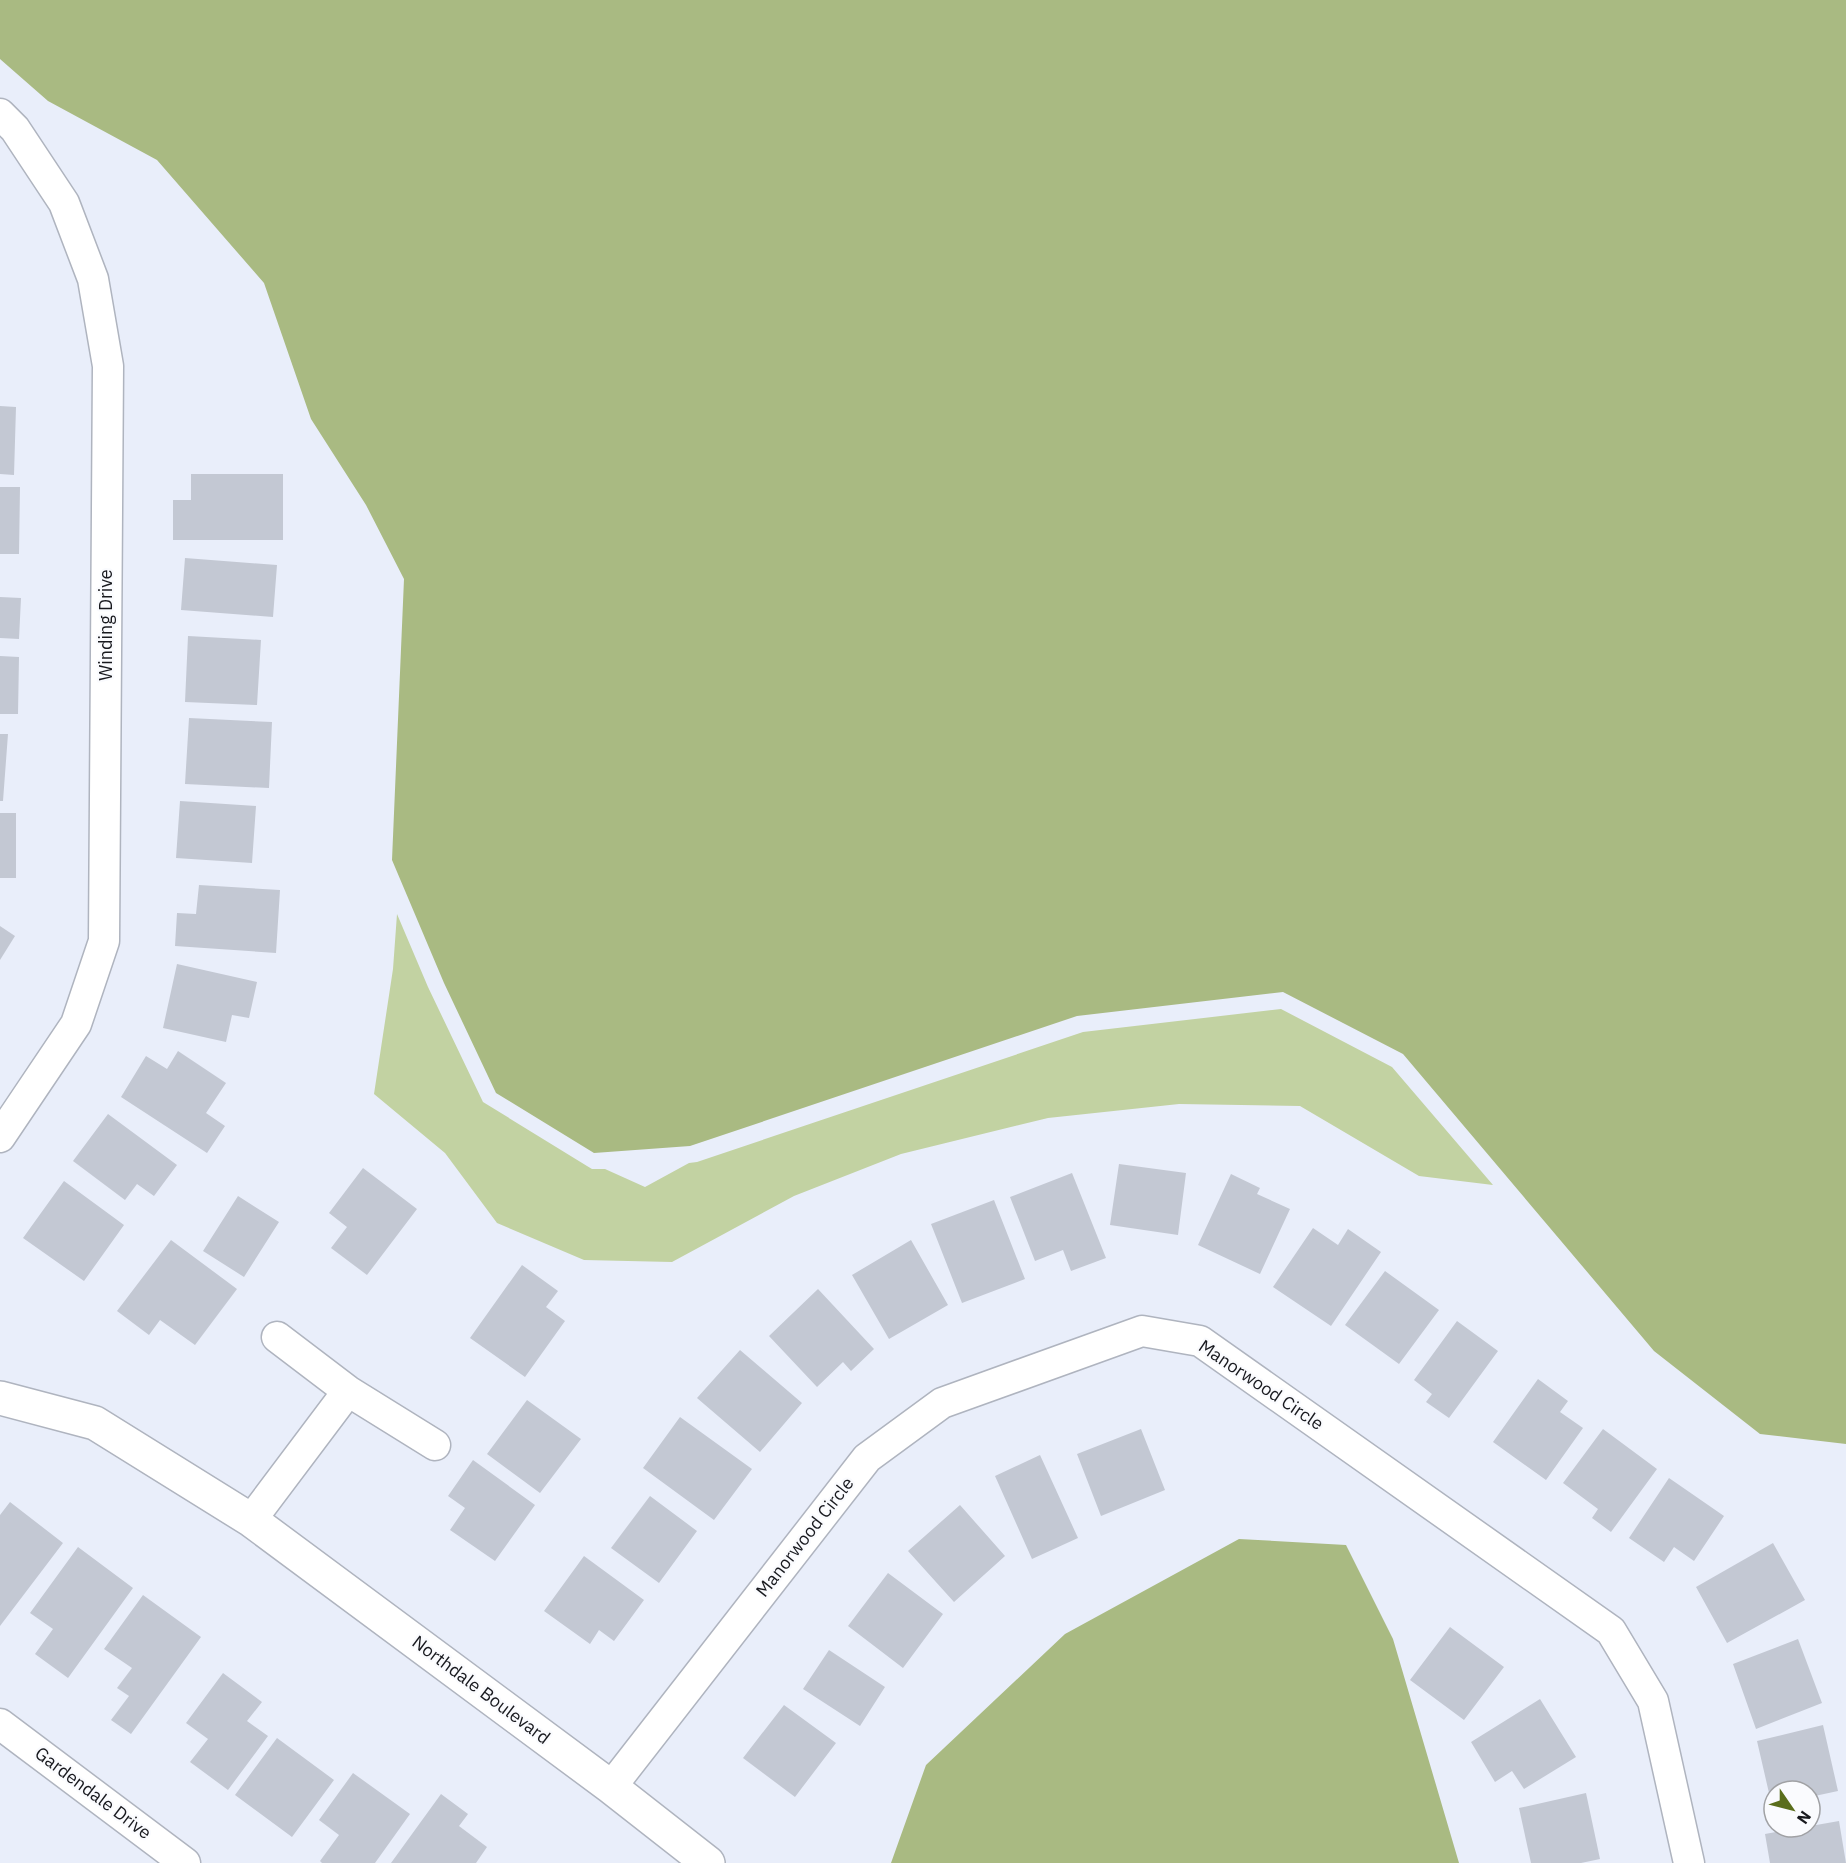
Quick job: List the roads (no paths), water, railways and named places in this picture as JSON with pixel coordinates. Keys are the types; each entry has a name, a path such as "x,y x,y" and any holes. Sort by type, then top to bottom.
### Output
{"street":[{"name":"Winding Drive","path":"0,114 15,129 64,203 93,279 108,366 104,941 76,1024 0,1137"},
{"name":"Manorwood Circle","path":"611,1787 867,1458 942,1403 1142,1331 1200,1341 1611,1630 1653,1701 1689,1863"},
{"path":"277,1337 348,1391 435,1445"},
{"path":"251,1520 348,1391"},
{"name":"Northdale Boulevard","path":"0,1398 95,1423 251,1520 611,1787 708,1863"},
{"name":"Gardendale Drive","path":"0,1724 185,1863"}]}
